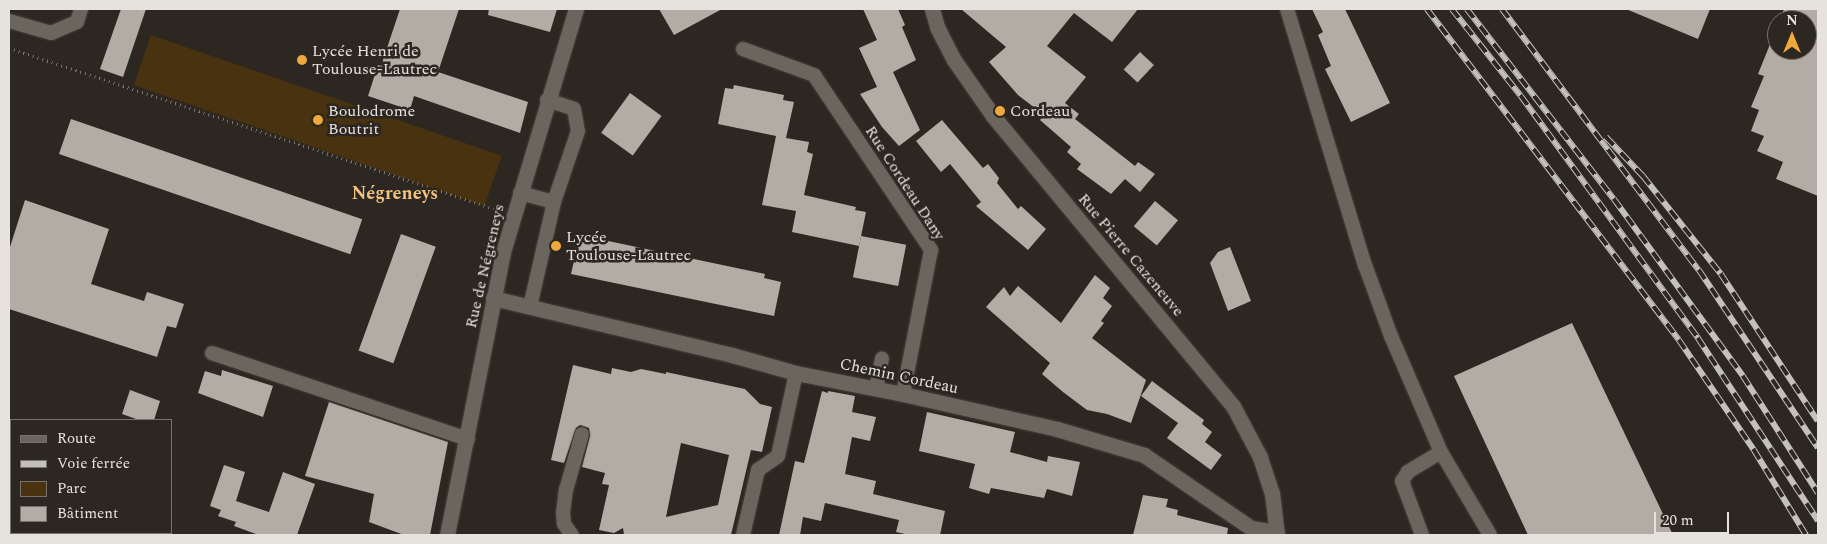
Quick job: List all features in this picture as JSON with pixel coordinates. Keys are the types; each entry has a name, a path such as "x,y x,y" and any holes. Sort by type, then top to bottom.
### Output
{"street":[{"name":"Rue de Négreneys","path":"447,535 468,440 493,298 520,193 576,9"},
{"name":"Rue Pierre Cazeneuve","path":"932,9 937,27 954,60 993,116 1233,406 1260,457 1272,493 1277,534"},
{"name":"Chemin Cordeau","path":"493,298 732,355 796,373 876,388 1057,429 1144,454 1252,528 1277,534"}],"lane":[{"path":"9,21 51,33 77,22 81,9"},
{"path":"1287,9 1364,265 1391,336 1441,452 1490,535"},
{"name":"Rue Cordeau Dany","path":"743,49 814,75 931,250 903,394"},
{"path":"530,307 554,202 578,131 574,109 547,100"},
{"path":"520,193 554,202"},
{"path":"212,353 468,440"},
{"path":"876,388 882,359"},
{"path":"743,535 758,470 778,456 796,373"},
{"path":"572,535 564,524 566,490 582,434"},
{"path":"1422,535 1402,481 1408,472 1441,452"}],"path":[{"path":"9,48 514,216"}],"green space":[{"name":"Boulodrome Boutrit","path":"151,35 502,156 485,206 134,85"}],"building":[{"path":"121,9 146,9 123,77 100,69"},
{"path":"400,9 459,9 438,72 528,102 520,133 414,96 410,110 368,96 378,65 381,66"},
{"path":"489,9 557,9 550,32 488,15"},
{"path":"659,9 722,9 674,35"},
{"path":"863,9 898,9 905,25 902,27 916,60 893,72 920,130 899,146 882,127 860,94 877,87 859,48 877,40"},
{"path":"961,9 1138,9 1112,42 1074,13 1047,46 1086,77 1065,103 1079,114 1075,119 1135,166 1138,162 1155,174 1140,192 1125,179 1111,194 1077,169 1081,164 1067,152 1071,147 1040,120 1044,115 1018,95 989,62 1006,47"},
{"path":"1312,9 1345,9 1390,103 1351,122 1325,69 1331,66 1318,35 1323,32"},
{"path":"1626,9 1710,9 1698,39"},
{"path":"1818,9 1818,196 1776,179 1783,162 1757,151 1764,136 1751,131 1759,110 1751,107 1764,76 1758,74 1767,52 1767,60 1817,60 1817,10 1784,10"},
{"path":"1140,52 1154,65 1138,83 1124,70"},
{"path":"734,85 784,95 783,100 794,102 786,138 809,142 807,152 813,154 804,195 856,207 855,210 866,212 859,246 792,232 796,211 762,205 776,136 718,124 725,88 733,89"},
{"path":"630,93 662,116 633,156 601,133"},
{"path":"71,119 362,219 350,254 59,154"},
{"path":"942,120 983,168 988,164 999,178 997,183 1018,209 1021,206 1046,229 1028,250 976,206 981,202 950,164 941,172 916,141"},
{"path":"25,200 109,229 91,284 144,301 147,292 184,304 176,328 167,326 157,357 9,309 9,250"},
{"path":"1155,201 1178,220 1157,246 1134,226"},
{"path":"401,234 436,247 393,363 359,351"},
{"path":"861,236 906,245 898,286 853,277"},
{"path":"594,238 765,274 764,278 781,282 774,316 571,274 579,239 593,242"},
{"path":"1230,247 1251,301 1228,311 1210,263 1218,252"},
{"path":"1095,275 1110,288 1103,298 1112,306 1101,321 1104,323 1092,338 1146,380 1131,423 1107,414 1087,410 1063,392 1042,374 1050,363 986,307 1004,287 1010,296 1018,286 1061,323"},
{"path":"1572,323 1673,535 1528,535 1454,376"},
{"path":"573,365 611,374 612,368 631,372 641,369 666,374 666,372 745,389 760,404 772,407 762,452 751,450 731,535 624,535 623,528 614,533 599,530 609,485 602,484 605,473 582,467 590,436 589,428 580,425 576,428 564,463 551,460","holes":["681,443 729,455 718,505 666,517"]},
{"path":"222,370 273,386 263,417 198,393 205,371 221,376"},
{"path":"1152,381 1204,420 1202,424 1212,432 1205,442 1222,455 1211,470 1167,438 1178,423 1141,396"},
{"path":"130,390 160,401 154,419 136,419 122,414"},
{"path":"822,391 855,396 852,412 876,417 870,441 852,437 845,474 876,481 873,494 945,511 940,535 910,535 896,532 899,520 825,503 821,521 803,517 800,535 779,535 795,461 804,463"},
{"path":"329,402 448,442 430,535 404,535 369,522 374,494 305,476"},
{"path":"927,412 1015,432 1010,452 1047,462 1048,456 1080,462 1072,496 1047,489 1044,498 991,488 989,494 969,488 975,464 919,451"},
{"path":"224,465 245,472 236,501 269,512 283,472 315,484 297,535 259,535 234,526 236,522 218,516 221,510 210,506"},
{"path":"1143,495 1168,499 1166,507 1178,510 1177,515 1228,528 1227,535 1133,535"}],"railway":[{"path":"1427,9 1679,340 1754,450 1806,535"},
{"path":"1452,9 1521,96 1698,338 1818,521"},
{"path":"1467,9 1614,199 1743,376 1818,493"},
{"path":"1502,9 1699,270 1818,448"},
{"path":"1606,137 1643,176 1721,274 1818,421"}],"place":[{"name":"Lycée Henri de Toulouse-Lautrec","path":"302,60"},
{"name":"Cordeau","path":"1000,111"},
{"name":"Boulodrome Boutrit","path":"318,120"},
{"name":"Lycée Toulouse-Lautrec","path":"556,246"}],"district":[{"name":"Négreneys","path":"395,194"}]}
